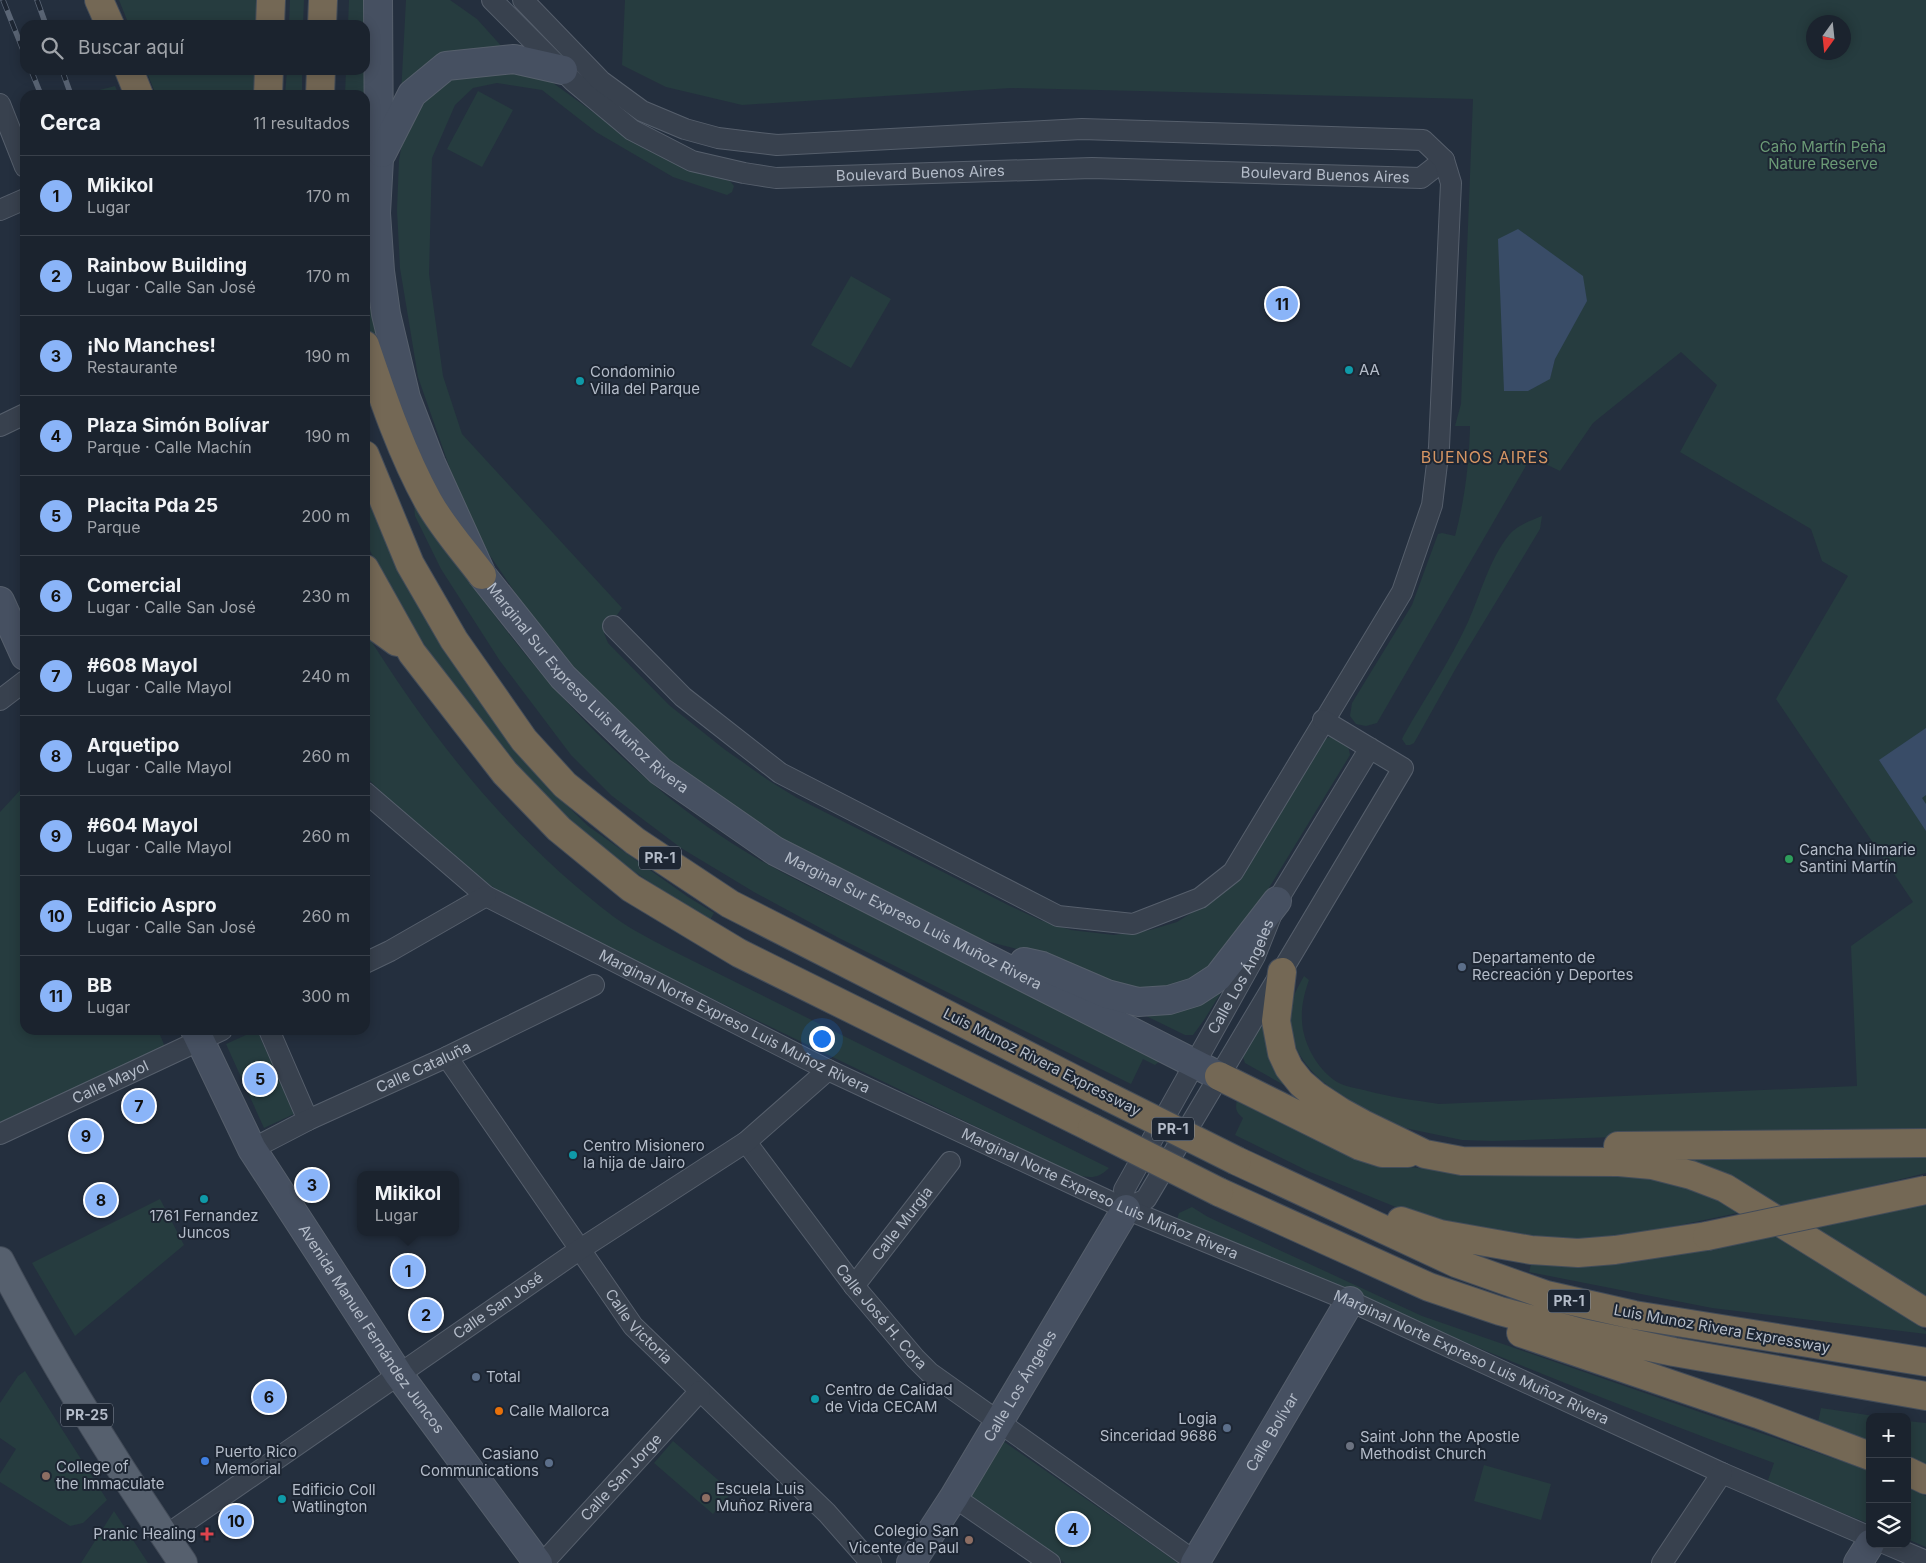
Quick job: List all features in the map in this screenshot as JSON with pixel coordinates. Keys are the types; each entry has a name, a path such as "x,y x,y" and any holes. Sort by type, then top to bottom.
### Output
{"highway":[{"path":"99,0 108,20"},
{"path":"270,20 272,0"},
{"path":"322,20 323,0"},
{"path":"131,75 137,90"},
{"path":"268,90 269,75"},
{"path":"320,90 321,75"},
{"path":"370,359 404,452 428,501 482,575"},
{"name":"Luis Munoz Rivera Expressway","path":"370,467 410,564 454,640 524,740 566,785 635,841 730,904 1236,1160 1456,1263 1546,1296 1634,1315 1926,1362"},
{"name":"Luis Munoz Rivera Expressway","path":"370,578 412,652 505,773 558,829 631,888 739,953 1219,1192 1429,1287 1500,1311 1582,1333 1674,1352 1926,1396"},
{"path":"370,617 379,629 412,652"},
{"path":"1282,972 1276,1021 1282,1053 1289,1068 1300,1083 1341,1112 1425,1154 1462,1161 1619,1162 1652,1165 1691,1174 1725,1188 1926,1313"},
{"path":"1219,1076 1360,1146 1382,1152 1425,1154 1537,1146 1926,1143"},
{"path":"1344,1212 1406,1222 1440,1234 1540,1251 1578,1253 1615,1250 1706,1236 1926,1190"},
{"path":"1429,1287 1470,1315 1758,1414 1866,1454"},
{"path":"1911,1473 1926,1480"}],"main road":[{"name":"PR-25","path":"0,1261 29,1317 96,1429 183,1563"}],"street":[{"name":"Marginal Sur Expreso Luis Muñoz Rivera","path":"378,0 380,159 376,212 380,271 386,314 406,398 431,463 482,575 563,677 660,770 775,851 1219,1076"},
{"name":"Boulevard Buenos Aires","path":"492,0 563,70 632,130 692,161 744,173 776,178 1092,168 1421,178 1444,160"},
{"path":"523,0 601,81 642,111 686,129 718,138 777,145 1082,129 1424,140 1444,160 1451,183 1439,447 1432,506 1402,592 1233,872 1200,898 1133,924 1058,916 780,773 683,697 614,626"},
{"path":"380,159 412,94 446,66 514,59 563,70"},
{"path":"0,104 20,154"},
{"path":"744,173 746,142"},
{"path":"776,178 777,145"},
{"path":"0,210 20,201"},
{"path":"0,426 20,416"},
{"path":"0,601 20,645"},
{"path":"0,700 20,685"},
{"path":"1324,720 1370,748"},
{"name":"Calle Los Ángeles","path":"911,1563 954,1497 1126,1209 1146,1199 1403,768 1370,748 1277,901 1255,956 1124,1190 1126,1209"},
{"name":"Marginal Norte Expreso Luis Muñoz Rivera","path":"370,796 486,896 828,1070 1126,1209 1350,1301 1722,1473 1866,1535"},
{"path":"370,961 486,896"},
{"path":"967,948 1042,966 1107,994 1130,1000 1138,1002 1169,1000 1195,992 1218,978 1277,901"},
{"name":"Calle Cataluña","path":"252,1149 308,1120 447,1057 594,985"},
{"name":"Calle Mayol","path":"0,1134 202,1035"},
{"name":"Avenida Manuel Fernández Juncos","path":"207,1035 252,1149 399,1375 538,1563"},
{"path":"270,1035 308,1120"},
{"name":"Calle Victoria","path":"447,1057 633,1326 827,1513 871,1563"},
{"name":"Calle San José","path":"165,1536 579,1250 746,1142 828,1070"},
{"name":"Calle José H. Cora","path":"746,1142 854,1286 930,1373 1196,1563"},
{"name":"Calle Murgia","path":"854,1286 950,1162"},
{"name":"Calle Bolívar","path":"1196,1563 1350,1301"},
{"name":"Calle San Jorge","path":"543,1563 700,1391"},
{"path":"1662,1563 1722,1473"},
{"path":"954,1497 1050,1563"},
{"path":"1858,1563 1867,1548"},
{"path":"1895,1548 1926,1561"}],"green space":[{"path":"119,0 259,0 258,20 127,20"},
{"path":"290,0 304,0 303,20 289,20"},
{"path":"349,0 377,0 381,342 373,343 370,334 370,90 345,90 346,75 370,75 370,20 348,20"},
{"path":"406,0 450,0 477,19 504,49 401,94"},
{"name":"Caño Martín Peña Nature Reserve","path":"625,0 1926,0 1926,1131 1768,1132 1493,1141 1462,1140 1381,1123 1331,1100 1336,1091 1316,1076 1295,1045 1290,1021 1291,1008 1294,996 1304,976 1309,980 1302,1006 1303,1030 1314,1058 1326,1073 1341,1084 1392,1096 1439,1104 1857,1086 1851,946 1913,902 1776,699 1848,576 1822,561 1811,529 1680,452 1717,385 1681,352 1593,423 1560,471 1531,457 1377,723 1366,726 1356,724 1350,716 1352,703 1412,605 1438,534 1455,536 1464,495 1470,426 1455,426 1461,404 1473,99 1011,88 742,105 666,87 622,65","holes":["1555,359 1550,378 1528,391 1504,391"]},
{"path":"494,63 542,75 600,117 656,152 730,181 734,186 732,192 727,195 673,177 596,132 542,90 497,83 473,88 455,105 432,158 429,274 443,376 462,434 622,608 604,633 608,643 669,705 724,749 797,798 1010,906 1040,920 1071,930 1114,935 1150,930 1177,922 1220,895 1325,739 1332,736 1348,745 1350,755 1236,942 1220,960 1185,984 1144,991 1115,984 1060,960 982,940 896,899 766,832 704,792 651,747 592,688 538,626 478,538 456,486 418,377 400,268 397,210 399,160 403,138 418,108 433,90 460,75"},
{"path":"148,75 255,75 254,90 154,90"},
{"path":"287,75 302,75 302,90 285,90"},
{"path":"115,86 117,90 99,90"},
{"path":"478,91 513,110 482,167 447,149"},
{"path":"851,276 891,299 851,368 811,345"},
{"path":"418,502 480,596 550,684 629,764 672,800 718,834 785,874 1159,1057 1159,1062 1155,1065 1143,1059 1131,1084 837,937 754,892 681,848 612,796 571,755 500,661 441,569 415,516 414,504"},
{"path":"370,504 399,572 513,748 545,784 588,826 688,897 714,913 710,920 683,905 632,870 584,832 538,790 459,700 383,578 370,551"},
{"path":"1542,516 1540,529 1456,668 1414,743 1406,745 1402,739 1461,637 1496,555 1509,535 1516,529"},
{"path":"370,639 446,749 476,786 541,855 614,917 667,948 1109,1168 1094,1177 1076,1175 589,939 536,912 482,881 418,828 370,781"},
{"path":"20,790 20,1035 160,1035 165,1047 0,1123 0,812"},
{"path":"1222,991 1193,1035 1185,1035 1144,1015"},
{"path":"1265,1015 1291,1089 1245,1063 1243,1057"},
{"path":"246,1035 259,1035 294,1114 264,1128 226,1044"},
{"path":"1237,1100 1310,1137 1374,1163 1427,1169 1571,1168 1658,1174 1747,1211 1604,1241 1561,1243 1430,1221 1310,1172 1235,1135 1243,1118 1237,1110"},
{"path":"1718,1153 1926,1156 1926,1173 1782,1208 1671,1159"},
{"path":"160,1199 184,1245 75,1336 32,1263"},
{"path":"1926,1202 1926,1306 1807,1227"},
{"path":"1192,1207 1208,1217 1422,1316 1866,1470 1866,1522 1767,1483 1774,1463 1623,1406 1474,1346 1177,1219 1179,1213"},
{"path":"1783,1232 1926,1331 1926,1334 1712,1308 1529,1272 1533,1257"},
{"path":"25,1371 107,1500 83,1523 70,1526 0,1482 0,1474 16,1449 0,1438 0,1403 18,1376"},
{"path":"1821,1408 1866,1415 1866,1440 1818,1422"},
{"path":"1911,1421 1926,1423 1926,1465 1911,1458"},
{"path":"673,1441 732,1492 713,1514 654,1463"},
{"path":"1003,1441 1178,1563 1065,1563 968,1495"},
{"path":"1484,1465 1551,1484 1541,1520 1474,1501"},
{"path":"1911,1489 1926,1496 1926,1547 1911,1541"},
{"path":"114,1511 148,1563 81,1563"}],"water":[{"path":"1518,229 1583,276 1587,301 1555,359 1550,379 1528,391 1504,391 1498,239"},
{"path":"1926,728 1926,795 1922,798 1926,804 1926,831 1879,760"}],"railway":[{"path":"3,0 20,42"},
{"path":"37,0 44,20"},
{"path":"33,75 39,90"},
{"path":"64,75 69,90"}],"place":[{"name":"BB","path":"1282,304"},
{"name":"AA","path":"1349,370"},
{"name":"Condominio Villa del Parque","path":"580,381"},
{"name":"Cancha Nilmarie Santini Martín","path":"1789,859"},
{"name":"Departamento de Recreación y Deportes","path":"1462,967"},
{"name":"Placita Pda 25","path":"260,1079"},
{"name":"#608 Mayol","path":"139,1106"},
{"name":"#604 Mayol","path":"86,1136"},
{"name":"Centro Misionero la hija de Jairo","path":"573,1155"},
{"name":"¡No Manches!","path":"312,1185"},
{"name":"1761 Fernandez Juncos","path":"204,1199"},
{"name":"Arquetipo","path":"101,1200"},
{"name":"Mikikol","path":"408,1271"},
{"name":"Rainbow Building","path":"426,1315"},
{"name":"Total","path":"476,1377"},
{"name":"Comercial","path":"269,1397"},
{"name":"Centro de Calidad de Vida CECAM","path":"815,1399"},
{"name":"Calle Mallorca","path":"499,1411"},
{"name":"Logia Sinceridad 9686","path":"1227,1428"},
{"name":"Saint John the Apostle Methodist Church","path":"1350,1446"},
{"name":"Puerto Rico Memorial","path":"205,1461"},
{"name":"Casiano Communications","path":"549,1463"},
{"name":"College of the Immaculate","path":"46,1476"},
{"name":"Escuela Luis Muñoz Rivera","path":"706,1498"},
{"name":"Edificio Coll Watlington","path":"282,1499"},
{"name":"Edificio Aspro","path":"236,1521"},
{"name":"Plaza Simón Bolívar","path":"1073,1529"},
{"name":"Pranic Healing","path":"207,1534"},
{"name":"Colegio San Vicente de Paul","path":"969,1540"}],"district":[{"name":"BUENOS AIRES","path":"1485,457"}]}
